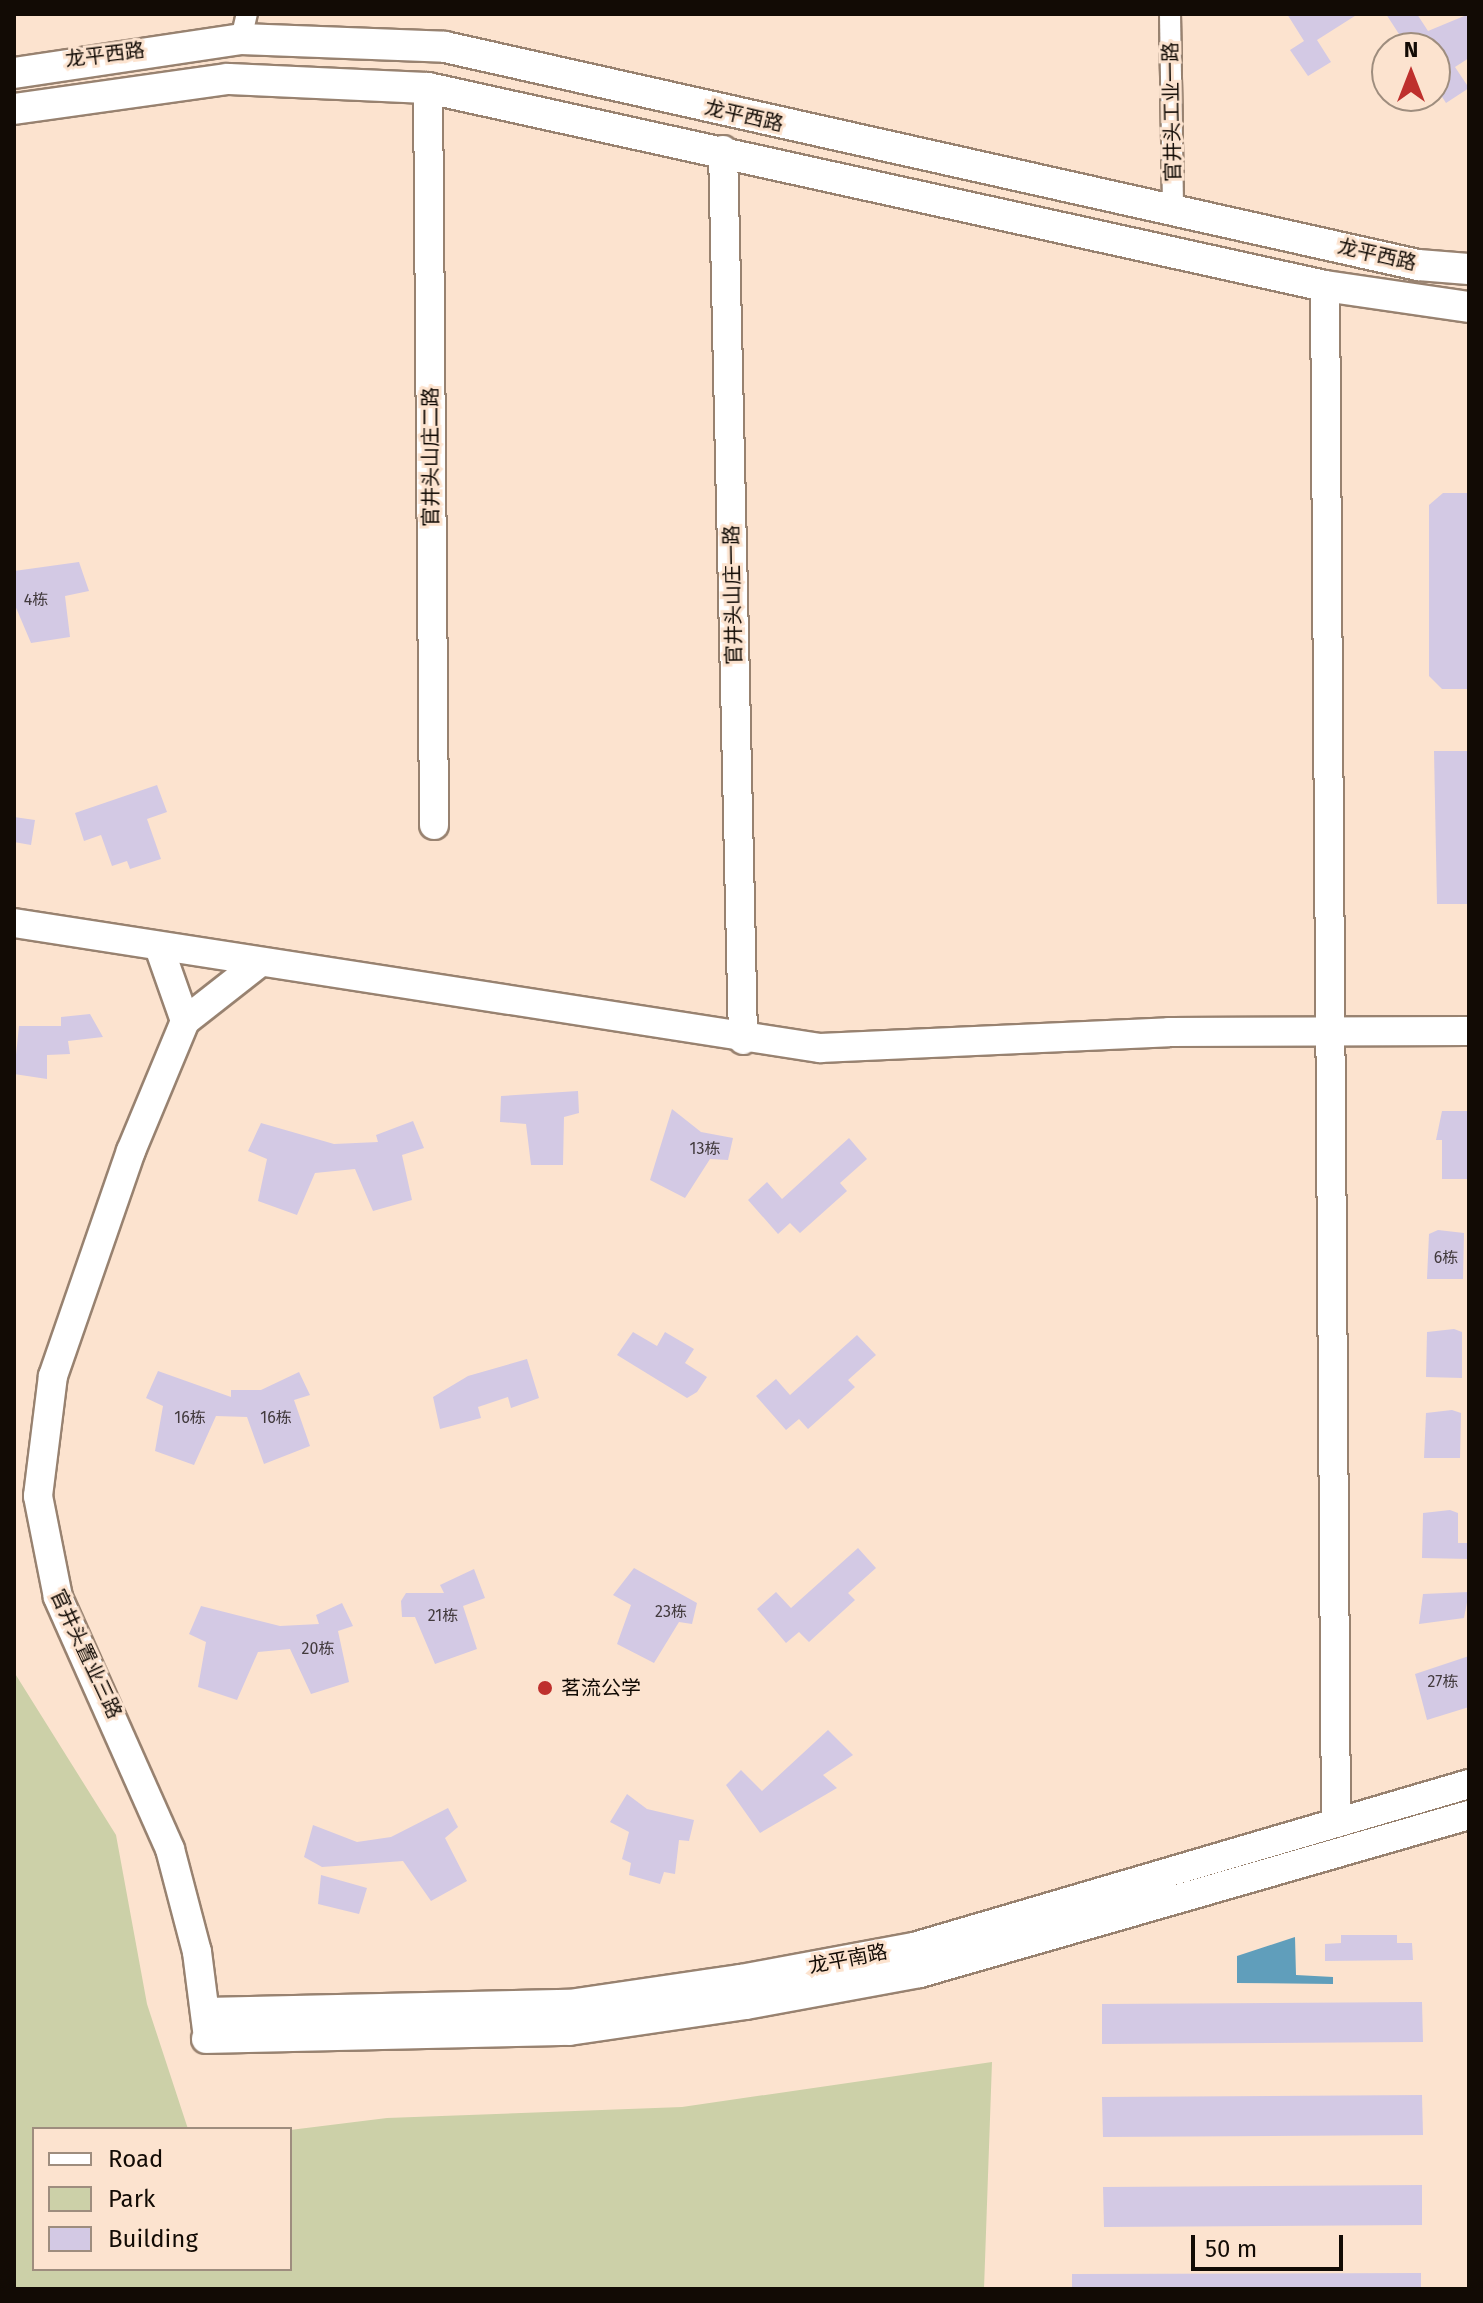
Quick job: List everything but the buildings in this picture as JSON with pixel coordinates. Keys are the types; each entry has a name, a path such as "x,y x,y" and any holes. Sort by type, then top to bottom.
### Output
{"main road":[{"name":"龙平西路","path":"14,73 244,26 445,47 1418,265 1469,269"},
{"name":"龙平西路","path":"14,109 228,79 428,88 723,150 1325,286 1469,307"}],"street":[{"name":"官井头工业一路","path":"1170,14 1173,210"},
{"name":"官井头山庄二路","path":"428,88 434,825"},
{"name":"官井头山庄一路","path":"723,150 743,1040"},
{"path":"1325,286 1336,1823"},
{"path":"14,923 743,1040 859,1051 1169,1032 1469,1031"},
{"path":"159,947 185,1021 259,963"},
{"name":"官井头置业三路","path":"185,1021 65,1334 44,1415 38,1496 58,1597 170,1849 207,2036"},
{"name":"龙平南路","path":"207,2036 569,2004 741,1979 914,1947 1469,1784"},
{"name":"龙平南路","path":"207,2036 569,2031 746,2005 920,1973 1469,1815"}],"green space":[{"path":"14,1672 116,1835 147,2004 187,2127 32,2127 32,2271 292,2271 292,2130 387,2118 682,2107 992,2062 984,2289 14,2289"}],"water":[{"path":"1295,1937 1296,1975 1333,1977 1333,1984 1237,1983 1237,1956"}],"place":[{"name":"茗流公学","path":"545,1688"}]}
